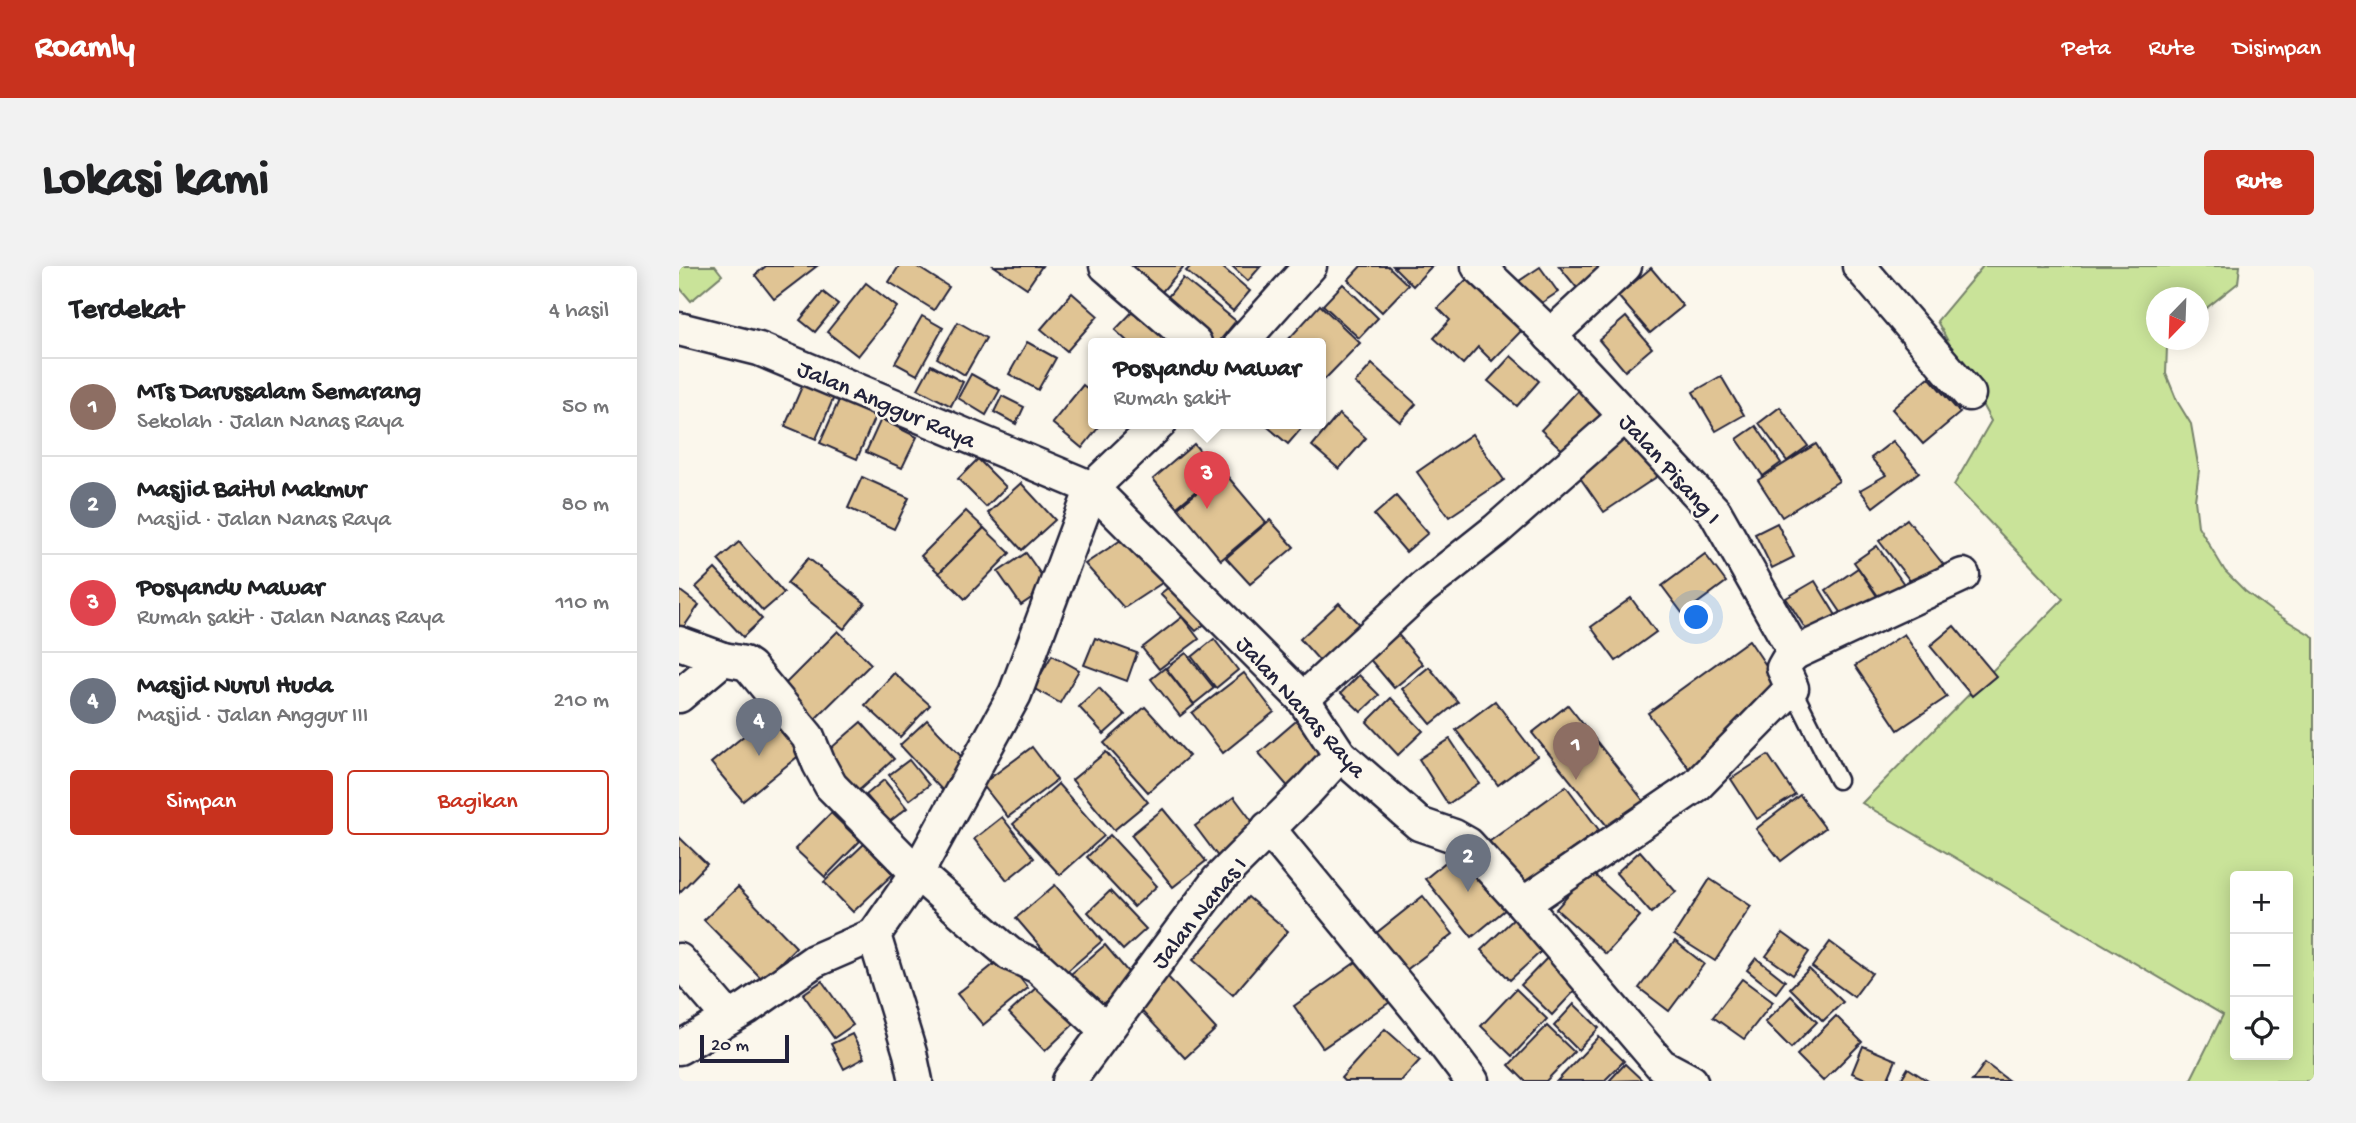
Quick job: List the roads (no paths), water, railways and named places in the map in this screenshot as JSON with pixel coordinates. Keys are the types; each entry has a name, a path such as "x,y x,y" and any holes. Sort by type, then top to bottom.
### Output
{"street":[{"path":"1105,266 1189,338"},
{"path":"1246,338 1311,266"},
{"name":"Jalan Pisang I","path":"1478,266 1550,336 1715,512 1795,653"},
{"path":"1550,336 1625,266"},
{"path":"1859,266 1969,394"},
{"name":"Jalan Anggur Raya","path":"679,329 759,349 1092,488"},
{"path":"1303,699 1423,587 1496,530 1625,416"},
{"path":"679,1048 814,961 874,935 917,873 1015,694 1092,488 1154,429"},
{"name":"Jalan Nanas Raya","path":"1092,488 1303,699 1340,755 1419,824 1454,836 1468,844 1523,904 1653,1073"},
{"path":"1523,904 1697,785 1787,693 1783,668 1795,653 1963,575"},
{"path":"679,643 750,667 809,737 831,786 917,873 997,944 1010,954 1038,967 1106,1030"},
{"path":"679,696 723,659"},
{"name":"Jalan Nanas I","path":"1069,1081 1218,880 1340,755"},
{"path":"1268,828 1423,1016 1472,1081"},
{"path":"874,935 916,1081"},
{"path":"679,960 729,1018"},
{"path":"1653,1073 1691,1081"}],"lane":[{"path":"1787,693 1838,780"}],"place":[{"name":"Posyandu Mawar","path":"1207,509"},
{"name":"Masjid Nurul Huda","path":"759,756"},
{"name":"MTs Darussalam Semarang","path":"1576,780"},
{"name":"Masjid Baitul Makmur","path":"1468,892"}]}
